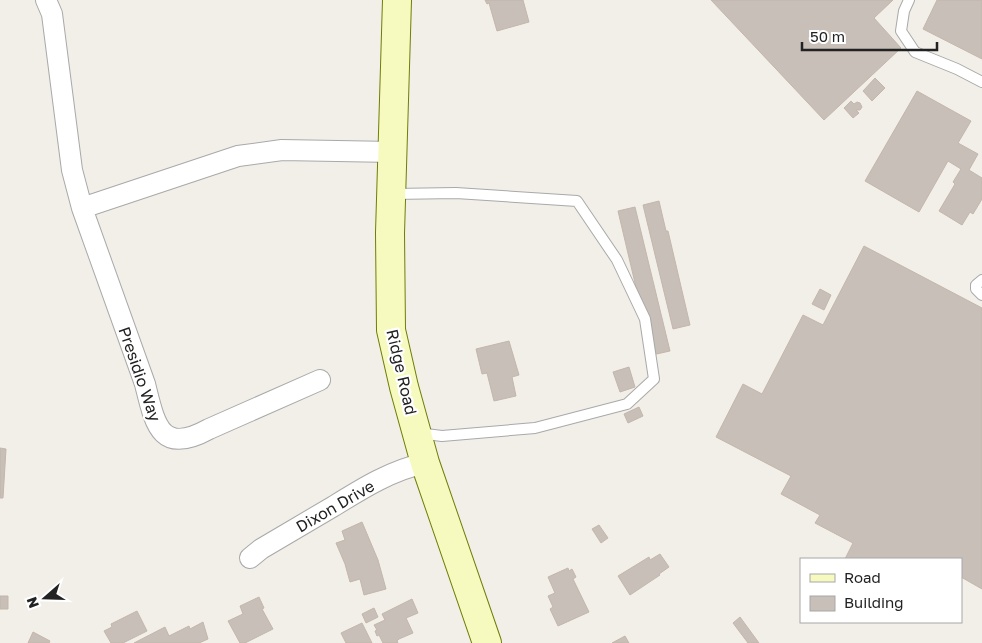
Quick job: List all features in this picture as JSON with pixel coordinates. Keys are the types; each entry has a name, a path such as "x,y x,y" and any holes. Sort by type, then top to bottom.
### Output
{"street":[{"name":"Presidio Way","path":"46,0 52,14 72,170 82,208 145,384 152,413 160,430 171,438 182,440 195,436 320,380"},
{"name":"Ridge Road","path":"397,0 390,233 390,330 425,463 487,643"},
{"path":"82,208 238,156 282,150 393,152"},
{"name":"Dixon Drive","path":"250,558 261,549 375,482 425,463"}],"lane":[{"path":"909,0 904,11 901,31 915,52 957,68 982,82"},
{"path":"391,194 456,193 576,201 617,260 644,319 654,379 627,404 535,428 442,436 417,433"},
{"path":"982,280 976,285 976,289 982,295"}],"building":[{"path":"485,0 523,0 529,22 497,31 489,3 487,4"},
{"path":"711,0 893,0 874,18 901,48 824,120"},
{"path":"937,0 982,0 982,59 923,29"},
{"path":"875,78 885,88 872,101 863,91"},
{"path":"917,91 971,121 958,143 978,154 969,170 982,178 982,199 973,214 970,212 962,225 939,211 955,184 953,182 961,169 948,161 919,212 865,181"},
{"path":"851,101 854,104 860,103 862,107 860,110 856,110 859,113 853,118 844,108"},
{"path":"659,201 690,325 673,329 643,205"},
{"path":"635,207 670,351 652,355 618,211"},
{"path":"864,246 982,308 982,589 962,578 962,558 846,558 853,543 815,523 820,515 781,494 791,476 716,437 743,384 762,394 803,315 823,325"},
{"path":"820,289 831,295 824,310 812,304"},
{"path":"509,341 519,375 512,377 516,396 494,401 487,373 482,374 476,349"},
{"path":"629,367 635,387 620,392 613,372"},
{"path":"639,407 643,416 628,423 624,414"},
{"path":"0,448 6,449 3,498 0,498"},
{"path":"362,522 378,560 386,589 364,595 360,579 350,582 336,543 345,540 342,531"},
{"path":"599,525 608,538 601,543 592,529"},
{"path":"660,554 669,567 630,595 618,576 649,557 650,560"},
{"path":"568,568 569,571 572,569 576,577 573,579 589,612 558,626 550,609 553,607 548,596 555,593 548,577"},
{"path":"0,596 8,596 8,609 0,609"},
{"path":"259,597 264,608 262,609 273,629 245,643 240,643 228,621 243,614 240,606"},
{"path":"412,599 418,613 406,618 413,633 399,639 398,643 383,643 379,635 377,636 375,631 377,630 374,625 385,620 382,614"},
{"path":"374,608 378,617 366,623 362,614"},
{"path":"137,611 147,631 123,643 111,643 104,631 112,627 111,624"},
{"path":"740,617 759,643 748,643 733,623"},
{"path":"203,622 208,639 199,643 134,643 165,627 169,636 189,626 190,629"},
{"path":"362,623 372,643 346,643 341,633"},
{"path":"33,632 50,641 49,643 28,643"},
{"path":"625,636 629,643 612,643"}]}
